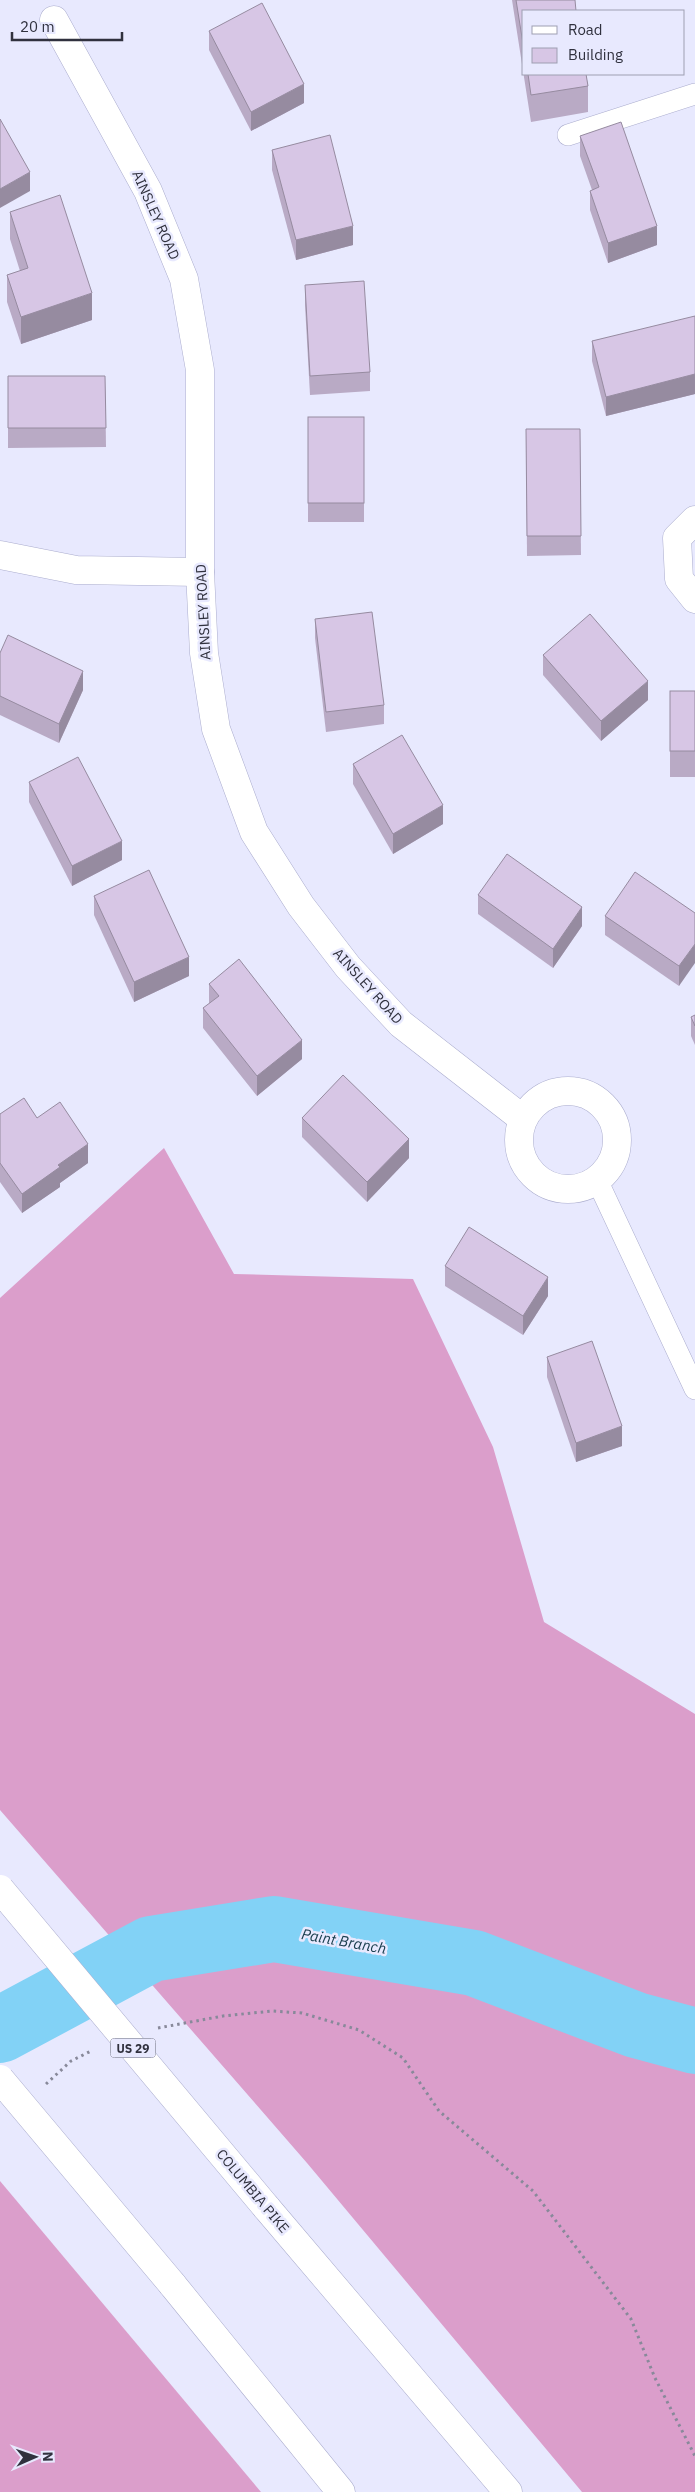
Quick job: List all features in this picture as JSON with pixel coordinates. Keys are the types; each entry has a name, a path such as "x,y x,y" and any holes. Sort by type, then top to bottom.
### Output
{"main road":[{"name":"AINSLEY ROAD","path":"54,20 148,191 184,279 200,370 200,572 204,653 216,729 254,832 301,906 355,974 401,1024 523,1119"},
{"path":"695,520 677,538 679,579 695,599"},
{"path":"0,554 76,570 200,572"},
{"path":"575,1090 590,1095 603,1104 615,1125 617,1148 612,1163 597,1180 588,1186 571,1190 554,1188 539,1180 527,1168 520,1153 519,1136 523,1119 532,1106 544,1096 559,1091 575,1090"},
{"name":"COLUMBIA PIKE","path":"0,1889 266,2208 508,2492"},
{"path":"0,2079 172,2284 341,2492"}],"lane":[{"path":"568,135 695,94"},
{"path":"597,1180 695,1389"}],"path":[{"path":"152,2030 223,2016 272,2011 302,2013 359,2030 403,2058 439,2110 533,2192 632,2319 656,2378 695,2456"},
{"path":"43,2087 71,2061 93,2050"}],"shaded area":[{"path":"164,1148 234,1274 413,1279 493,1447 544,1622 695,1714 695,2492 582,2492 307,2163 0,1810 0,1298"},
{"path":"0,2181 261,2492 0,2492"}],"building":[{"path":"516,0 575,0 576,10 522,10 522,38"},
{"path":"262,3 304,84 251,112 209,31"},
{"path":"528,75 586,75 588,86 531,95"},
{"path":"0,119 30,172 0,189"},
{"path":"621,122 657,226 608,243 590,191 599,187 580,136"},
{"path":"330,135 353,226 296,240 272,150"},
{"path":"60,195 92,293 21,317 7,275 28,268 10,212"},
{"path":"364,281 370,372 310,376 305,285"},
{"path":"695,316 695,374 606,397 592,341"},
{"path":"8,376 105,376 106,428 8,428"},
{"path":"308,417 364,417 364,503 308,503"},
{"path":"526,429 580,429 581,536 527,536"},
{"path":"372,612 384,705 326,712 315,619"},
{"path":"590,614 648,681 601,721 543,655"},
{"path":"8,635 83,671 59,724 0,696 0,653"},
{"path":"670,691 695,691 695,751 670,751"},
{"path":"402,735 443,805 393,834 353,764"},
{"path":"78,757 122,841 72,866 29,782"},
{"path":"507,854 582,907 553,949 478,895"},
{"path":"149,870 189,957 134,982 94,896"},
{"path":"635,872 695,913 695,944 679,966 605,916"},
{"path":"239,959 302,1040 257,1076 203,1008 219,996 209,984"},
{"path":"695,1015 695,1026 691,1017"},
{"path":"343,1075 409,1139 367,1182 302,1118"},
{"path":"24,1098 37,1118 60,1102 88,1144 22,1194 0,1163 0,1114"},
{"path":"469,1227 548,1277 523,1316 445,1266"},
{"path":"592,1341 622,1426 576,1443 547,1357"}],"waterway":[{"name":"Paint Branch","path":"0,2030 151,1949 274,1929 474,1963 636,2025 695,2041"}]}
